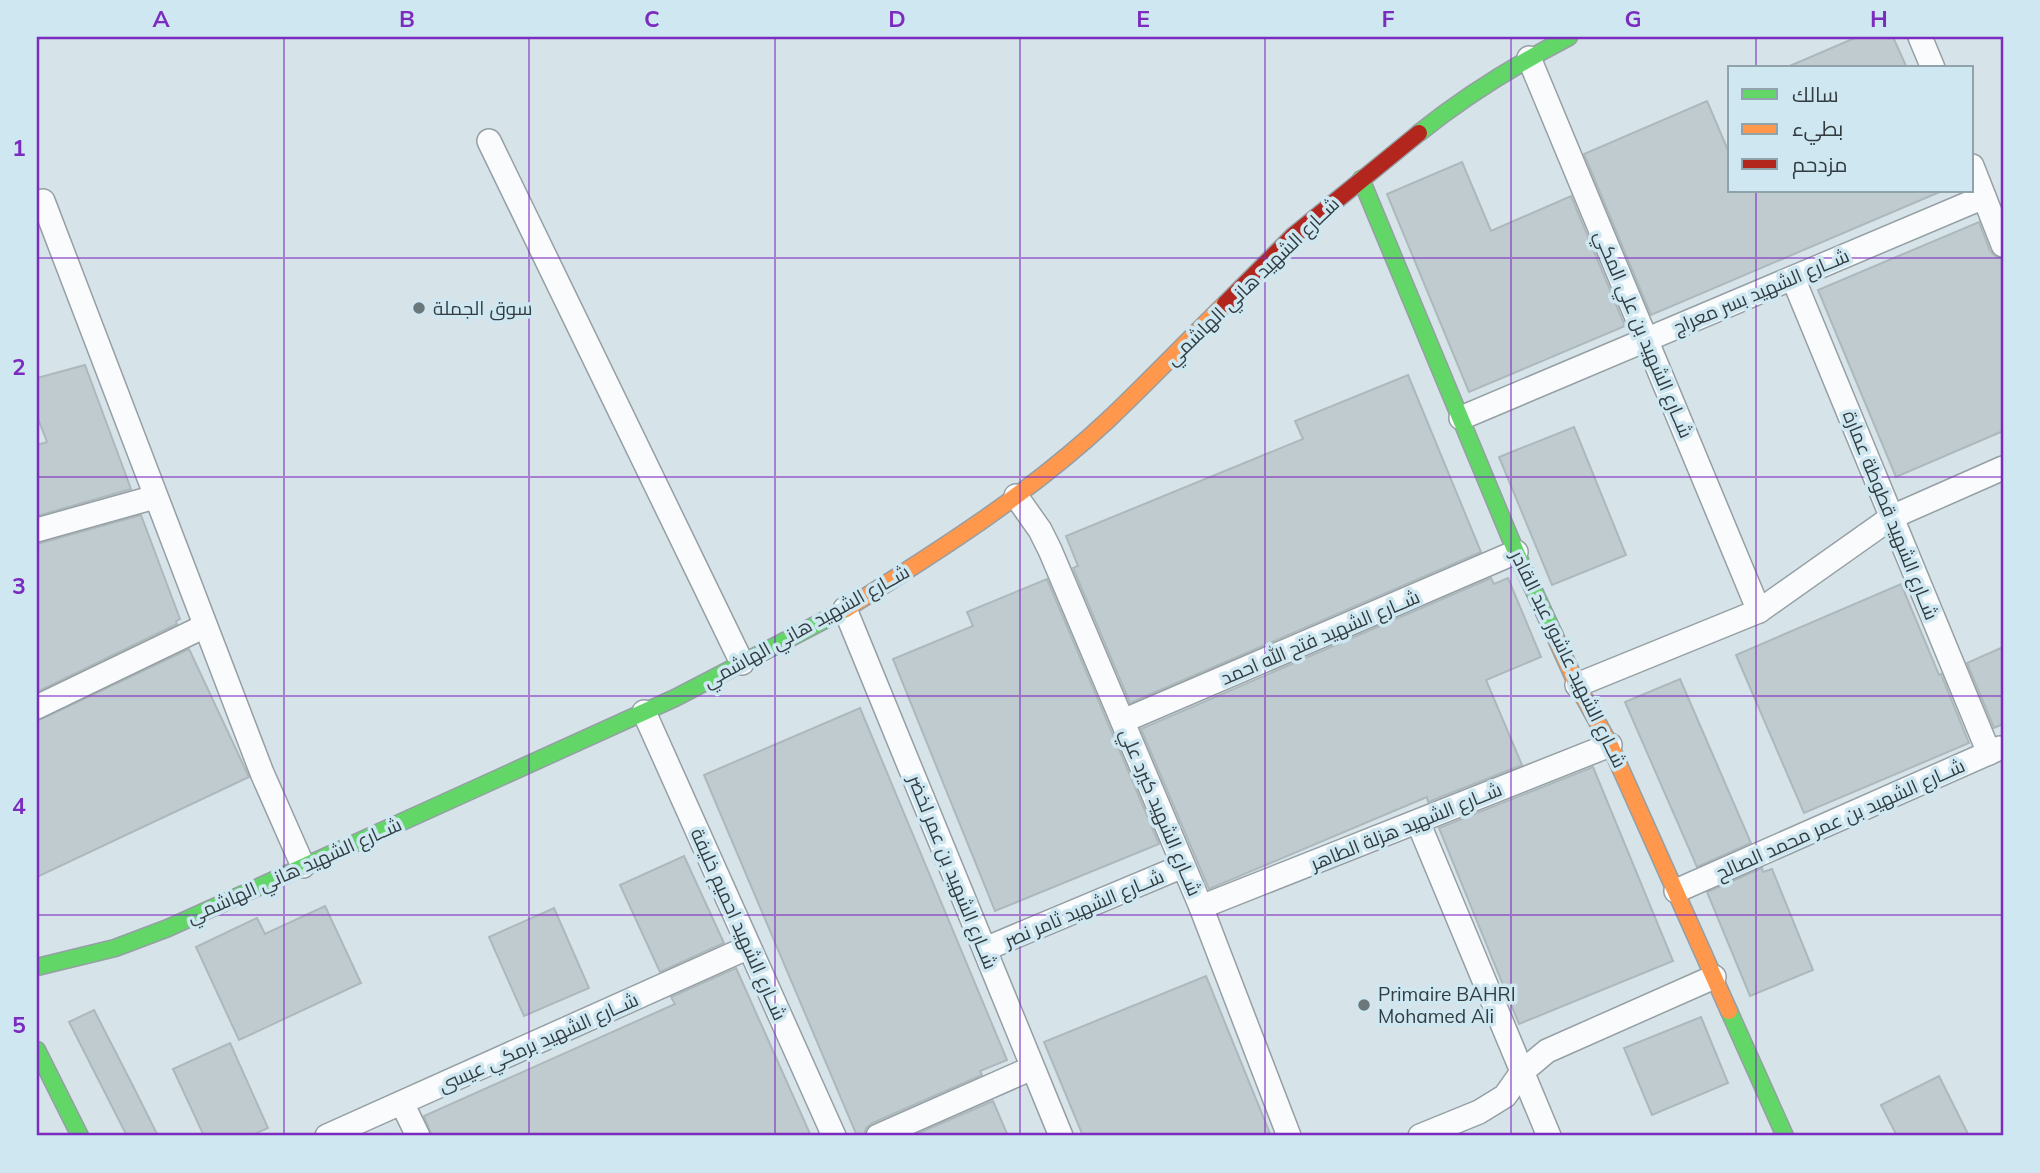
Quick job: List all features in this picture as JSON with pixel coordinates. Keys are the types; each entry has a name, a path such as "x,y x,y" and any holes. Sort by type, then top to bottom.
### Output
{"street":[{"name":"شــارع الشهيد هاني الهاشمي","path":"37,967 115,948 168,928 644,712 845,609 949,544 1016,496 1107,421 1294,235 1361,179 1441,116 1529,58 1569,37"},
{"path":"1920,37 1932,66"},
{"name":"شــارع الشهيد بن علي المكي","path":"1529,58 1759,611"},
{"path":"489,141 742,663"},
{"path":"1974,171 2003,244"},
{"name":"شــارع الشهيد عاشور عبد القادر","path":"1361,179 1516,552 1577,685 1610,745 1785,1136"},
{"name":"شــارع الشهيد بسر معراج","path":"1461,418 1984,197"},
{"path":"43,201 262,773 303,866"},
{"name":"شــارع الشهيد قطوطة عمارة","path":"1793,278 1892,517 1996,750"},
{"path":"1577,685 1759,611 1892,517 2003,468"},
{"name":"شــارع الشهيد كيرد علي","path":"1016,496 1040,530 1124,721 1151,794 1201,907 1289,1136"},
{"path":"37,530 155,497"},
{"name":"شــارع الشهيد فتح الله احمد","path":"1124,721 1516,552"},
{"name":"شــارع الشهيد بن عمر لخضر","path":"845,609 1032,1069 1062,1136"},
{"path":"37,707 205,626"},
{"name":"شــارع الشهيد احميم خليفة","path":"644,712 834,1136"},
{"name":"شــارع الشهيد هزلة الطاهر","path":"1201,907 1610,745"},
{"name":"شــارع الشهيد بن عمر محمد الصالح","path":"1676,891 1996,750"},
{"path":"1418,822 1549,1136"},
{"name":"شــارع الشهيد ثامر نصر","path":"985,949 1183,866"},
{"name":"شــارع الشهيد برمكي عيسى","path":"327,1136 749,947"},
{"path":"1420,1136 1479,1112 1505,1096 1522,1072 1546,1051 1714,976"},
{"path":"37,1053 80,1136"},
{"path":"878,1136 1032,1069"},
{"path":"402,1103 418,1136"}],"building":[{"path":"1857,37 1893,37 1906,66 1790,66"},
{"path":"1707,101 1728,150 1728,192 1940,192 1651,315 1584,154"},
{"path":"1462,162 1491,231 1571,196 1625,326 1469,392 1387,194"},
{"path":"1979,222 1990,251 2003,259 2003,431 1896,477 1818,290"},
{"path":"85,365 131,489 37,516 37,445 47,442 37,416 37,378"},
{"path":"1408,375 1481,552 1130,703 1073,568 1078,566 1066,536 1303,439 1295,421"},
{"path":"1574,427 1626,555 1552,585 1499,457"},
{"path":"141,515 180,619 176,621 177,624 37,692 37,544"},
{"path":"1491,578 1494,584 1508,578 1541,657 1486,680 1522,765 1428,802 1427,797 1209,889 1141,729"},
{"path":"1047,579 1159,844 995,911 893,659 973,626 967,612"},
{"path":"1901,584 1969,743 1804,813 1736,655"},
{"path":"2003,647 2003,724 1994,728 1967,663"},
{"path":"189,649 249,777 37,877 37,721"},
{"path":"1680,679 1751,843 1697,867 1625,702"},
{"path":"860,708 1007,1060 980,1071 982,1075 872,1123 866,1128 864,1136 857,1136 704,775"},
{"path":"1593,767 1673,961 1519,1024 1439,828"},
{"path":"684,856 724,943 660,972 620,885"},
{"path":"1762,868 1763,872 1772,869 1813,970 1750,996 1707,892"},
{"path":"325,906 361,983 239,1040 196,947 257,918 265,934"},
{"path":"554,908 589,988 524,1016 489,937"},
{"path":"736,968 811,1136 432,1136 424,1116 675,1004 671,997"},
{"path":"1206,976 1271,1136 1083,1136 1044,1042"},
{"path":"94,1010 158,1136 127,1136 69,1022"},
{"path":"1701,1017 1728,1083 1652,1115 1624,1048"},
{"path":"230,1043 268,1128 250,1136 204,1136 173,1069"},
{"path":"1939,1076 1969,1136 1897,1136 1881,1105"},
{"path":"993,1101 1008,1136 912,1136"}],"traffic: fast":[{"path":"1419,133 1492,81 1569,37"},
{"path":"1361,179 1516,552 1554,634"},
{"path":"37,967 115,948 168,928 675,698 846,609"},
{"path":"1729,1011 1785,1136"},
{"path":"37,1050 80,1136"}],"traffic: slow":[{"path":"846,609 948,544 1047,473 1108,420 1225,304"},
{"path":"1554,634 1577,685 1610,745 1729,1011"}],"traffic: jam":[{"path":"1225,304 1294,235 1419,133"}],"place":[{"name":"سوق الجملة","path":"419,308"},
{"name":"Primaire BAHRI Mohamed Ali","path":"1364,1005"}]}
